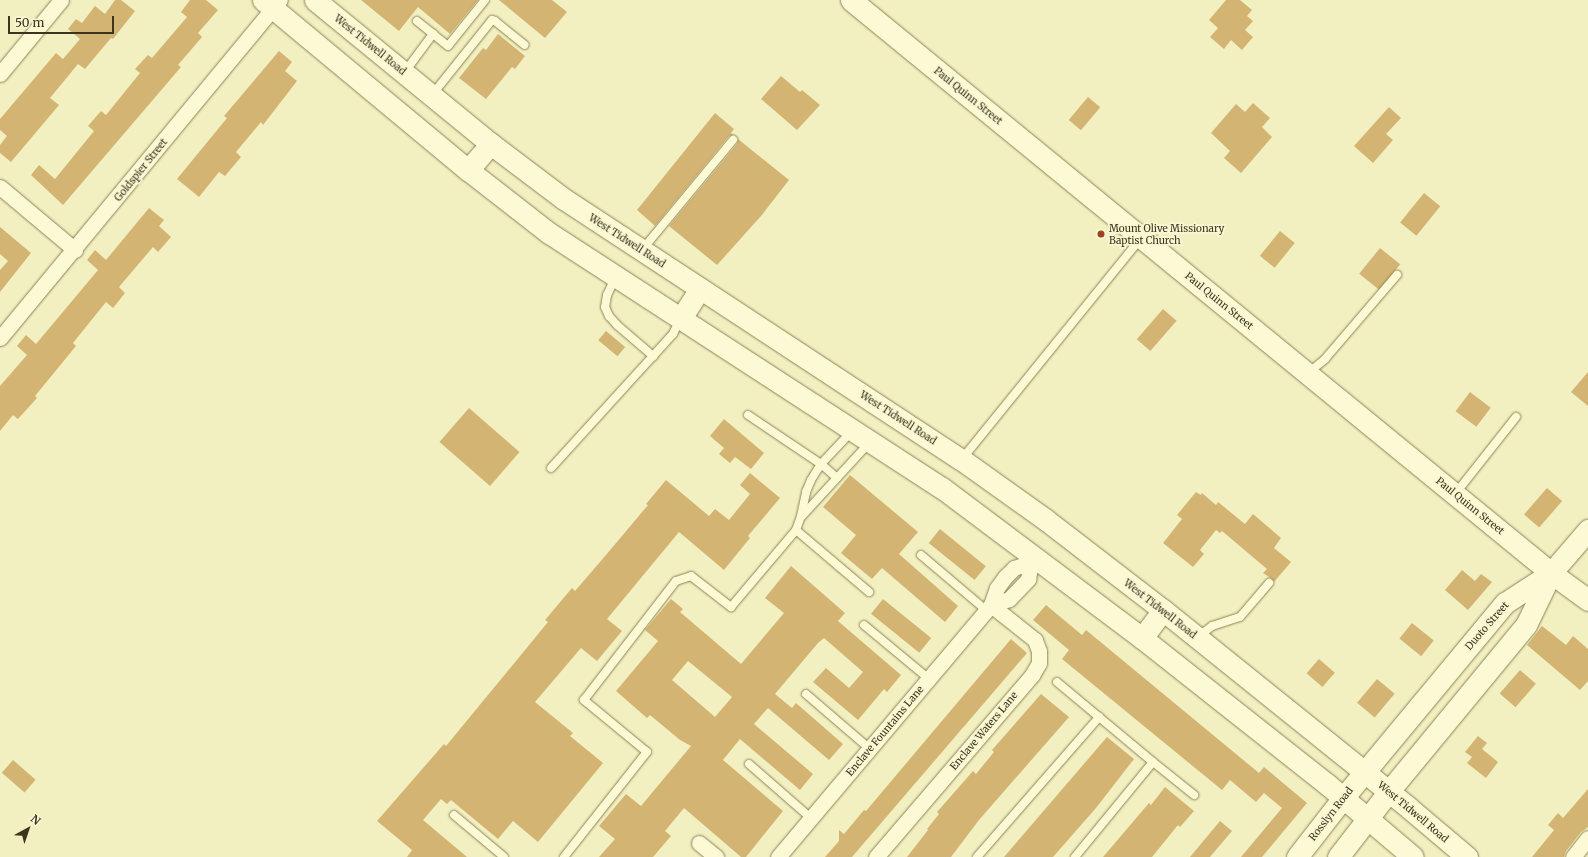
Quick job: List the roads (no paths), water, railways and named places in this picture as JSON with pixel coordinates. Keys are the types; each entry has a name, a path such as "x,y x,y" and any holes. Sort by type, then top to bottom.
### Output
{"main road":[{"name":"West Tidwell Road","path":"315,0 491,144 564,199 962,460 1046,520 1197,637 1389,791 1467,857"},
{"name":"Paul Quinn Street","path":"851,0 1551,573 1588,600"},
{"path":"272,3 468,170 549,233 616,275 942,488 1033,559 1142,638 1343,798 1413,857"},
{"path":"468,170 491,144"},
{"path":"681,318 700,289"},
{"path":"1338,857 1389,791 1526,626 1551,573 1588,530"},
{"name":"Duoto Street","path":"1365,772 1506,603 1551,573"},
{"path":"1142,638 1163,610"},
{"name":"Rosslyn Road","path":"1297,857 1365,772"}],"street":[{"path":"0,74 61,0"},
{"name":"Goldspier Street","path":"0,338 75,250 272,3"},
{"path":"0,187 75,250"},
{"path":"989,608 1009,599 1012,583 1028,579 1033,559"},
{"name":"Enclave Fountains Lane","path":"778,857 989,608"},
{"name":"Enclave Waters Lane","path":"876,857 1032,675 1039,663 1039,651 1035,640 989,608"},
{"path":"1573,857 1588,838"},
{"path":"699,843 716,857"}],"lane":[{"path":"417,22 448,46 485,0"},
{"path":"432,96 492,20 525,45"},
{"path":"404,73 433,34"},
{"path":"641,250 733,140"},
{"path":"962,460 1142,237"},
{"path":"616,275 607,295 605,307 609,316 617,325 653,356"},
{"path":"1308,373 1325,359 1397,275"},
{"path":"551,468 673,334 681,318"},
{"path":"748,415 821,464 837,478"},
{"path":"1455,494 1516,417"},
{"path":"564,857 647,752 584,700 676,581 690,576 731,607 796,530 801,516 806,492 821,464 852,430"},
{"path":"801,516 870,441"},
{"path":"796,530 869,592"},
{"path":"921,555 989,608"},
{"path":"1197,637 1212,626 1240,617 1269,583"},
{"path":"864,625 929,679"},
{"path":"1057,682 1194,795"},
{"path":"806,694 870,749"},
{"path":"977,857 1099,717"},
{"path":"1075,857 1154,762"},
{"path":"749,764 811,818"},
{"path":"454,815 504,857"}],"place":[{"name":"Mount Olive Missionary Baptist Church","path":"1101,234"}]}
